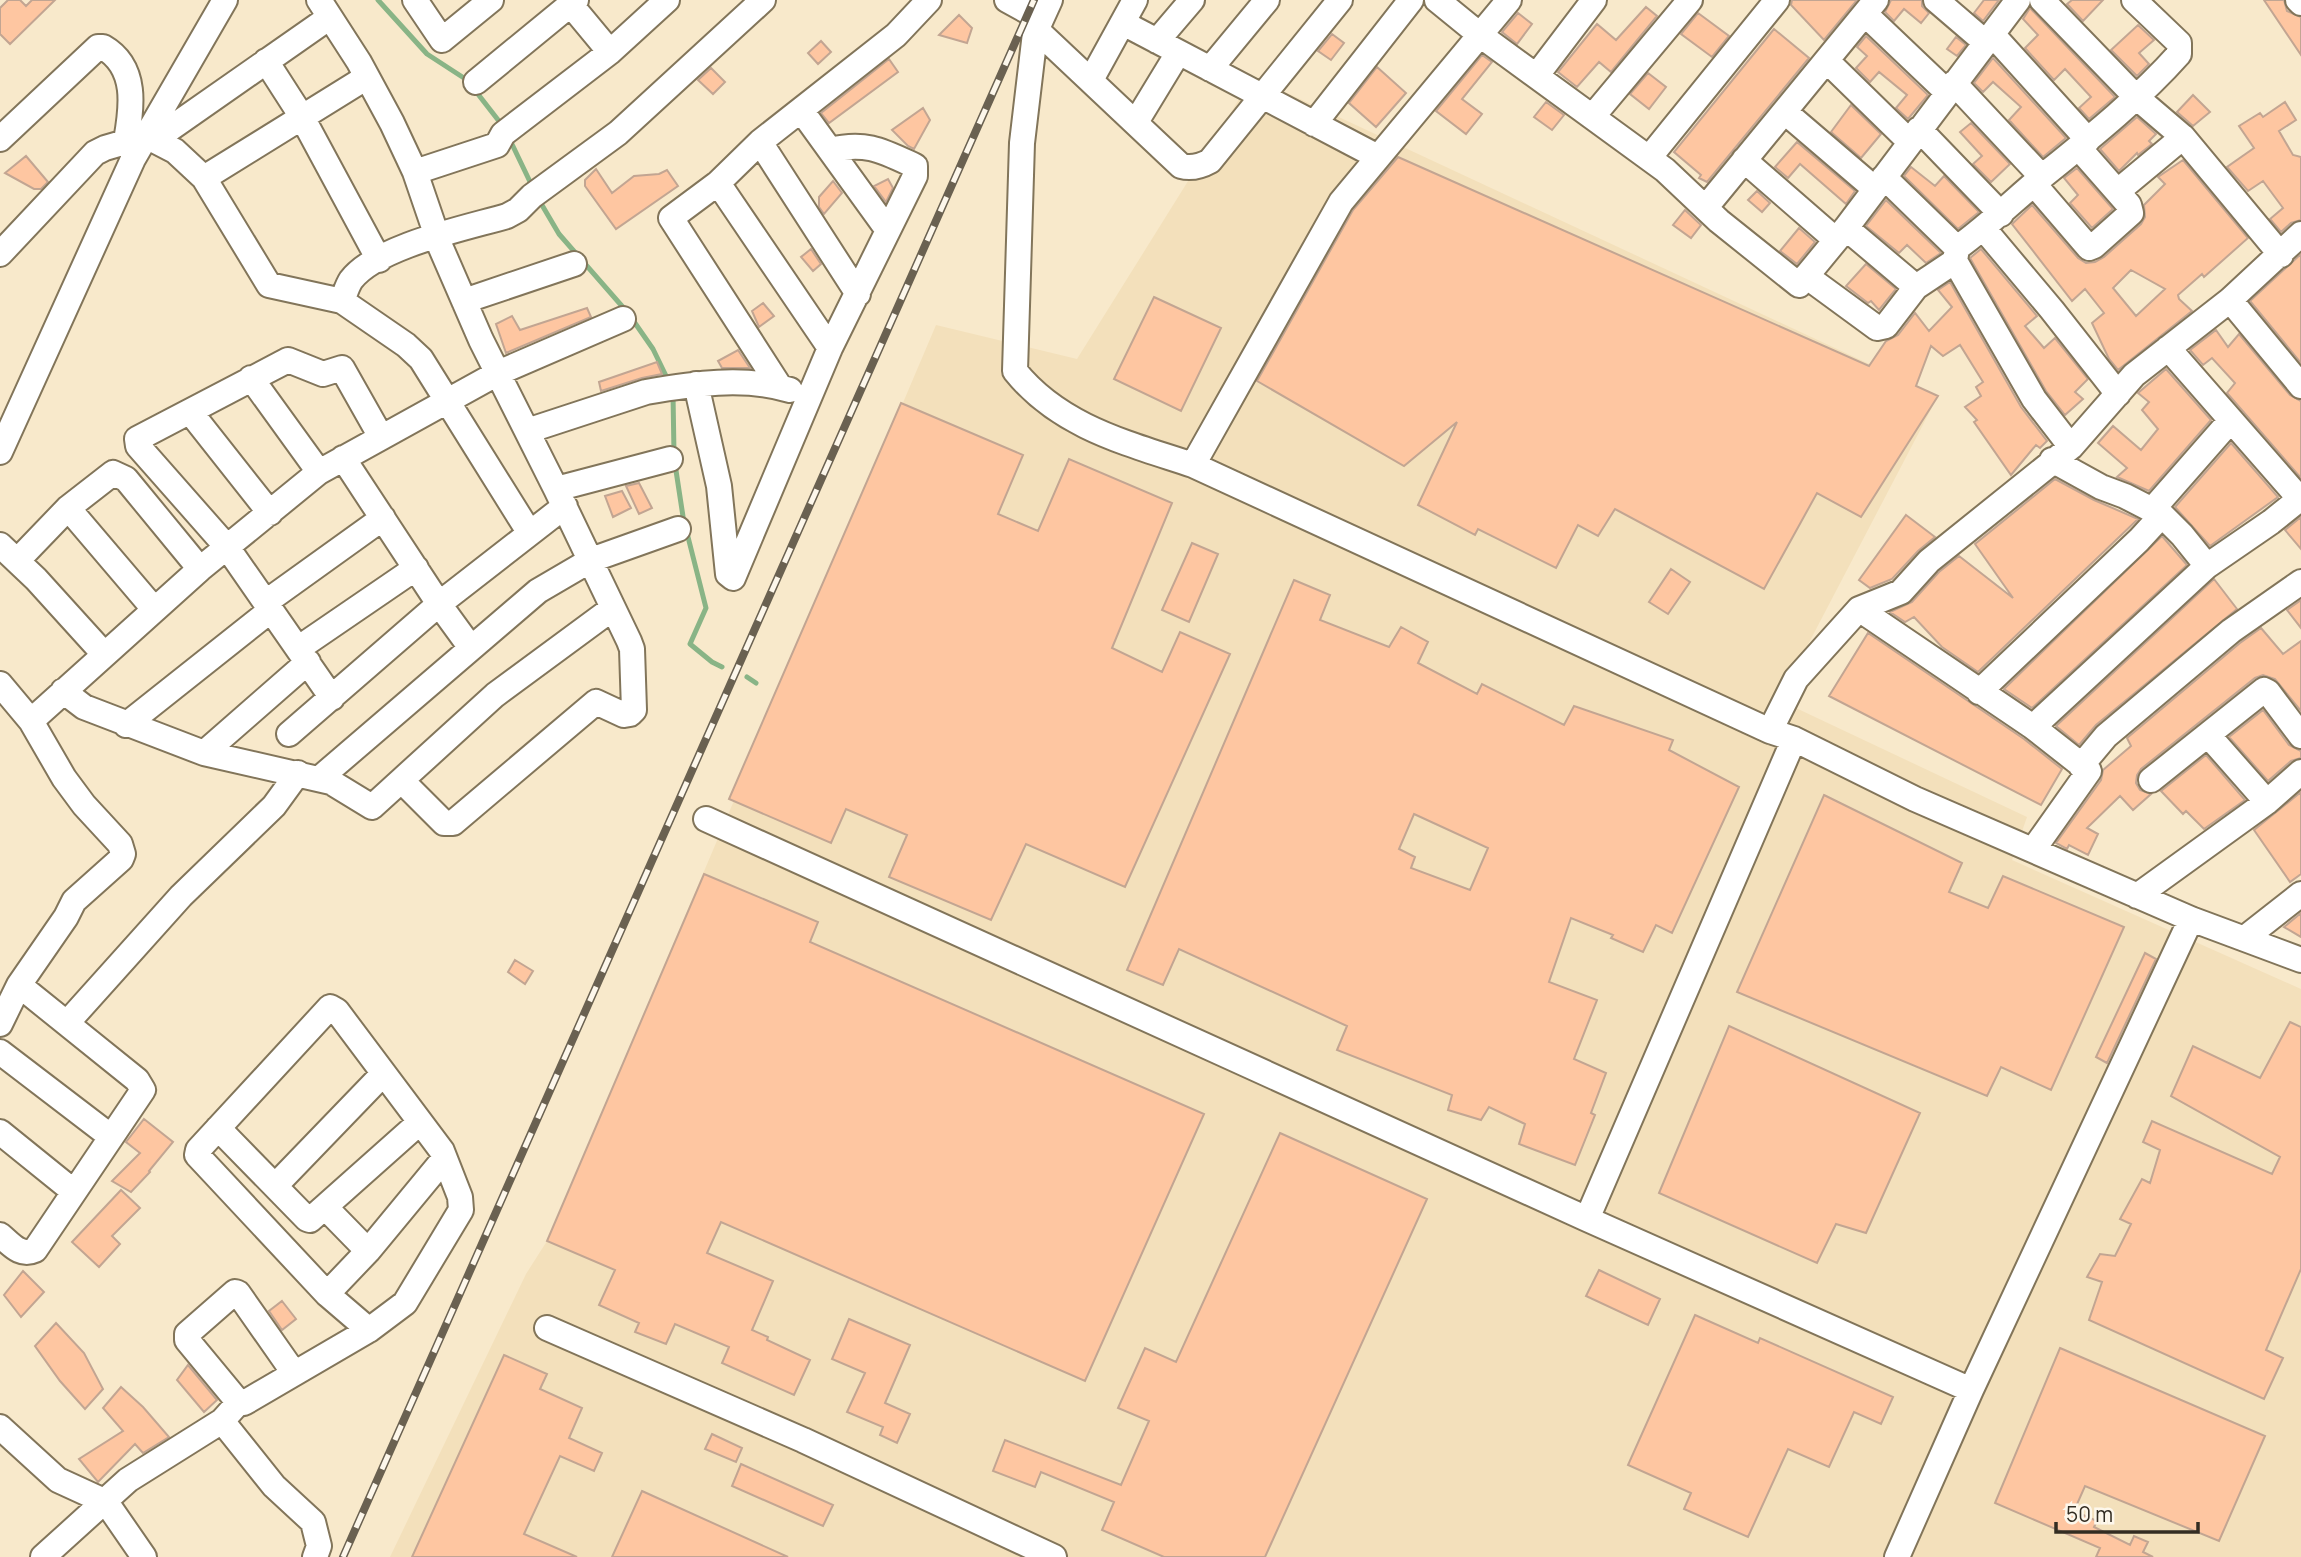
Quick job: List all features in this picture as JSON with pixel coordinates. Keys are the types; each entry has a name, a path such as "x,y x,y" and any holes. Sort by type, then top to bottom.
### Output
{"street":[{"path":"0,452 142,139 225,0"},
{"path":"415,0 442,40 491,0"},
{"path":"415,173 497,145 503,134 610,52 667,0"},
{"path":"342,301 350,281 361,271 411,243 507,216 518,210 532,196 618,133 762,0"},
{"path":"780,387 671,218 718,183 760,142 896,36 929,0"},
{"path":"1007,0 1040,11 1091,80 1181,166 1200,166 1210,161 1340,0"},
{"path":"1091,80 1135,0"},
{"path":"1136,122 1168,47 1192,0"},
{"path":"1210,69 1267,0"},
{"path":"1314,124 1411,0"},
{"path":"1437,0 1480,35 1649,158 1682,184 1729,230 1800,284 2018,0"},
{"path":"1193,465 1341,202 1509,0"},
{"path":"1536,75 1594,0"},
{"path":"1593,116 1690,0"},
{"path":"1649,158 1777,0"},
{"path":"1706,207 1871,7 2038,180 2089,248 2095,246 2131,213 2129,205 2083,144 1989,38 1936,0"},
{"path":"2042,0 2135,96 2183,137 2281,255"},
{"path":"1806,276 1877,328 1885,326 1916,287 2154,82 2179,54 2179,43 2134,0"},
{"path":"476,82 573,3 610,52"},
{"path":"0,254 95,153 142,139 266,61 324,8 392,123 415,173 464,301 632,649 634,709 630,714 624,715 596,702 449,824 444,823 402,781"},
{"path":"1040,11 1022,143 1015,371 1031,391 1048,405 1091,429 1193,465 1770,731 1794,739 1915,799 2191,919 2301,960"},
{"path":"1123,23 1378,157"},
{"path":"0,139 98,47 103,47 119,61 130,81 131,112 142,139 175,151 204,178 264,281 269,285 342,301 406,345 421,359 529,532"},
{"path":"266,61 302,117 379,260"},
{"path":"1827,61 1915,136 1992,221 2052,310 2118,394"},
{"path":"204,178 367,77"},
{"path":"801,110 887,229"},
{"path":"1785,112 1880,183 1956,255 2035,399 2061,453 2101,487 2157,512 2182,535 2207,566"},
{"path":"2118,191 2183,137"},
{"path":"760,142 858,294"},
{"path":"696,384 719,486 727,574 733,579 831,348 915,176 915,166 881,150 868,146 830,149"},
{"path":"1744,160 1916,287"},
{"path":"718,183 831,348"},
{"path":"1770,731 1802,672 1858,609 1901,592 1929,561 2061,453 2134,375 2230,300 2301,234"},
{"path":"464,301 574,264"},
{"path":"2230,300 2301,386"},
{"path":"31,721 200,569 319,472 498,373 624,318"},
{"path":"2033,727 2207,566 2300,499 2168,348"},
{"path":"332,698 227,547 138,446 137,439 288,360 323,374 342,368 381,437"},
{"path":"251,378 319,472"},
{"path":"527,431 646,392 696,384 759,384 811,396"},
{"path":"191,412 270,513"},
{"path":"1979,692 2130,549 2231,420"},
{"path":"343,458 471,648"},
{"path":"289,734 439,604 529,532 560,497 670,459"},
{"path":"104,654 9,553 113,473 126,480 200,569"},
{"path":"68,508 154,609"},
{"path":"126,725 268,606 383,518"},
{"path":"66,1023 181,896 309,775 538,592 591,560 678,528"},
{"path":"204,753 304,655 416,568"},
{"path":"2081,766 2106,736 2231,631 2301,582"},
{"path":"62,691 85,707 126,725 204,753 331,782 373,807 495,695 613,608"},
{"path":"1858,609 2033,727 2089,771 2033,850"},
{"path":"0,684 31,721 64,778 84,805 120,844 123,854 121,859 74,901 19,985 0,1024"},
{"path":"2151,780 2264,690 2301,736"},
{"path":"2208,735 2267,802"},
{"path":"1587,1219 1794,739"},
{"path":"2137,896 2267,802 2301,772"},
{"path":"706,819 1970,1390"},
{"path":"2245,938 2301,894"},
{"path":"1896,1557 1970,1390 2191,919"},
{"path":"1,1238 23,1252 34,1250 143,1090 137,1080 19,985"},
{"path":"294,1373 235,1292 187,1334 187,1340 244,1403 369,1330 405,1303 461,1210 457,1188 442,1151 337,1011 330,1007 198,1150 198,1157 327,1294 369,1330"},
{"path":"0,1052 110,1136"},
{"path":"275,1186 383,1074"},
{"path":"218,1128 307,1219 313,1219 419,1123"},
{"path":"0,1132 74,1191"},
{"path":"327,1294 368,1251 444,1159"},
{"path":"325,1207 368,1251"},
{"path":"547,1328 803,1440 1054,1557"},
{"path":"43,1557 128,1480 222,1421 240,1401"},
{"path":"222,1421 274,1486 313,1522 319,1546 315,1557"},
{"path":"0,1427 58,1480 106,1502 144,1557"}],"shaded area":[{"path":"1253,77 1938,396 1779,700 2027,817 2012,860 2301,989 2301,1557 390,1557 526,1274 547,1241 936,325 1077,359"}],"building":[{"path":"8,0 20,0 26,6 32,0 55,0 10,44 0,34 0,8"},
{"path":"1792,0 1857,0 1824,40 1791,5"},
{"path":"1891,0 1922,0 1922,6 1929,13 1921,23 1904,9 1894,21 1885,12"},
{"path":"1984,0 1999,0 1983,21 1974,13"},
{"path":"2072,0 2103,0 2083,21 2067,4"},
{"path":"2264,0 2284,0 2287,11 2301,17 2301,55"},
{"path":"1646,7 1657,16 1611,72 1599,62 1577,87 1558,72 1597,24 1616,40"},
{"path":"2030,8 2115,97 2089,119 2079,108 2091,97 2065,69 2054,80 2025,48 2038,35 2023,19"},
{"path":"1518,13 1532,24 1517,44 1502,32"},
{"path":"1698,13 1729,36 1712,57 1681,34"},
{"path":"959,15 972,28 967,43 939,35"},
{"path":"2138,25 2154,40 2139,53 2149,64 2137,76 2111,50"},
{"path":"1774,29 1809,58 1707,182 1699,178 1701,175 1674,152"},
{"path":"1332,34 1344,43 1331,60 1318,51"},
{"path":"1866,36 1928,95 1908,119 1896,108 1907,95 1879,72 1870,82 1856,68 1867,56 1857,47"},
{"path":"1956,37 1966,45 1957,56 1947,49"},
{"path":"821,41 831,52 818,64 808,53"},
{"path":"1482,55 1492,62 1462,99 1482,114 1466,134 1436,111"},
{"path":"1993,58 2066,138 2043,157 2009,120 2021,107 1993,82 1983,92 1974,83"},
{"path":"889,59 898,72 829,123 821,113"},
{"path":"1377,67 1406,93 1376,127 1349,103"},
{"path":"711,68 725,82 713,94 698,80"},
{"path":"1648,73 1666,87 1649,109 1630,94"},
{"path":"2193,95 2210,112 2193,126 2177,112"},
{"path":"1546,102 1564,115 1552,130 1534,117"},
{"path":"2285,102 2296,120 2279,131 2293,155 2301,157 2301,220 2291,223 2281,232 2270,219 2283,208 2263,181 2248,191 2227,167 2254,148 2239,126 2260,113 2263,117"},
{"path":"1851,105 1881,134 1861,158 1831,132"},
{"path":"923,108 930,120 914,149 892,130"},
{"path":"2137,117 2156,134 2149,141 2152,144 2138,155 2137,153 2119,171 2100,149"},
{"path":"1971,123 2010,164 1991,182 1973,164 1982,156 1960,132"},
{"path":"1797,142 1855,191 1846,204 1800,164 1788,178 1775,167"},
{"path":"26,156 48,182 41,189 34,189 5,173"},
{"path":"1398,157 1869,366 1886,341 1898,335 1915,313 1929,331 1952,307 1938,290 1950,282 2021,407 2047,441 2040,448 2036,445 2011,475 1974,422 1977,420 1965,407 1981,396 1976,387 1983,382 1960,345 1943,356 1931,346 1916,386 1938,396 1861,517 1817,493 1764,589 1615,509 1598,536 1578,525 1556,568 1478,529 1475,535 1418,505 1457,422 1404,466 1257,381 1353,210"},
{"path":"2183,160 2248,238 2204,277 2202,274 2178,295 2192,311 2118,370 2109,359 2092,323 2104,313 2085,289 2072,301 2012,224 2032,205 2078,258 2086,263 2095,262 2141,224 2145,217 2144,205 2165,184 2158,177","holes":["2131,270 2165,289 2136,316 2113,288"]},
{"path":"1911,167 1935,186 1944,176 1979,212 1958,229 1904,176"},
{"path":"2077,168 2113,209 2092,228 2070,203 2078,195 2064,178"},
{"path":"596,169 612,193 634,176 659,174 667,170 678,186 616,229 585,186 585,180"},
{"path":"888,179 893,188 886,202 874,186"},
{"path":"833,181 842,193 824,214 819,207 819,197"},
{"path":"1757,191 1770,203 1762,212 1748,200"},
{"path":"1886,200 1941,253 1926,263 1907,245 1899,253 1866,226"},
{"path":"1685,210 1701,225 1691,238 1673,225"},
{"path":"1799,228 1815,242 1797,264 1780,251"},
{"path":"811,249 821,264 813,271 801,257"},
{"path":"1981,249 2037,316 2025,326 2044,348 2055,338 2088,379 2075,392 2083,399 2065,415 2046,391 1970,258"},
{"path":"2301,254 2301,363 2250,301"},
{"path":"1866,264 1896,289 1879,310 1871,301 1868,303 1846,286"},
{"path":"1154,297 1221,328 1181,411 1114,379"},
{"path":"763,303 774,316 759,327 752,311"},
{"path":"587,308 591,317 506,353 496,324 512,316 520,330"},
{"path":"2216,330 2228,347 2239,334 2290,395 2301,401 2301,478 2227,393 2235,383 2212,358 2203,365 2190,350"},
{"path":"738,350 750,368 722,368 718,361"},
{"path":"657,362 662,374 601,391 599,382"},
{"path":"2166,369 2211,420 2149,491 2117,477 2127,468 2098,443 2113,426 2141,450 2158,429 2142,410 2149,402 2138,393"},
{"path":"901,403 1023,455 998,514 1038,531 1069,459 1172,503 1112,648 1162,672 1180,632 1230,654 1125,887 1026,844 991,920 889,877 907,835 846,809 831,843 729,799"},
{"path":"2231,443 2278,497 2210,546 2175,507"},
{"path":"2055,479 2138,519 1978,672 1942,647 1914,617 1905,622 1890,612 1912,602 1939,572 1959,556 2013,598 1975,544"},
{"path":"639,483 652,508 639,514 626,486"},
{"path":"622,491 631,508 613,517 605,496"},
{"path":"1906,515 1935,537 1892,579 1870,588 1859,580"},
{"path":"2301,517 2301,549 2285,530"},
{"path":"2162,536 2187,565 2032,708 2004,689"},
{"path":"1192,543 1218,554 1189,622 1162,610"},
{"path":"1671,569 1690,582 1668,614 1649,602"},
{"path":"2214,579 2237,609 2096,725 2079,745 2056,726"},
{"path":"1294,580 1330,595 1320,620 1389,647 1401,627 1428,642 1418,663 1477,694 1482,684 1564,725 1574,706 1673,740 1669,750 1739,787 1672,933 1656,925 1643,952 1611,938 1613,935 1571,918 1549,982 1597,1000 1574,1059 1606,1073 1591,1113 1595,1115 1575,1165 1519,1144 1525,1124 1489,1107 1481,1120 1448,1110 1452,1095 1337,1050 1347,1026 1179,949 1163,985 1127,970","holes":["1414,814 1488,848 1470,890 1411,868 1415,857 1399,849"]},
{"path":"2301,600 2301,628 2287,610"},
{"path":"2261,628 2283,654 2301,641 2301,711 2275,679 2263,675 2255,678 2141,769 2136,783 2140,790 2151,794 2133,810 2120,796 2087,828 2098,834 2088,855 2069,845 2067,849 2056,843 2101,780 2103,770 2131,746 2127,738"},
{"path":"1868,633 2024,739 2062,769 2041,805 1829,696"},
{"path":"2263,710 2289,745 2301,751 2301,758 2291,761 2268,781 2229,737"},
{"path":"2206,755 2245,800 2204,829 2186,811 2183,814 2161,791"},
{"path":"2301,792 2301,874 2290,882 2254,830"},
{"path":"1824,795 1962,863 1949,892 1988,908 2003,876 2124,927 2051,1090 2001,1067 1987,1096 1737,992"},
{"path":"704,874 818,922 810,942 1204,1114 1085,1381 721,1222 707,1253 773,1281 752,1330 810,1360 794,1395 722,1363 729,1347 675,1324 666,1344 635,1332 639,1323 599,1305 615,1270 547,1241"},
{"path":"2301,913 2301,937 2284,927"},
{"path":"2145,953 2156,959 2107,1063 2096,1057"},
{"path":"515,960 533,971 525,984 508,972"},
{"path":"2290,1022 2301,1027 2301,1269 2266,1350 2283,1358 2264,1399 2089,1320 2102,1282 2087,1277 2100,1254 2115,1256 2131,1224 2120,1219 2142,1179 2150,1183 2160,1150 2143,1142 2152,1121 2272,1174 2280,1157 2171,1096 2193,1046 2260,1078"},
{"path":"1729,1026 1920,1113 1866,1233 1836,1224 1817,1263 1659,1193"},
{"path":"144,1119 173,1142 131,1192 112,1181 140,1153 126,1142"},
{"path":"1280,1133 1427,1199 1265,1557 1164,1557 1102,1530 1114,1502 1041,1472 1035,1487 993,1471 1005,1440 1121,1485 1149,1421 1118,1408 1145,1348 1176,1362"},
{"path":"121,1190 140,1208 112,1236 120,1244 99,1267 72,1242"},
{"path":"1599,1270 1660,1299 1648,1325 1586,1296"},
{"path":"23,1271 44,1292 21,1317 4,1295"},
{"path":"282,1301 296,1319 282,1330 269,1311"},
{"path":"1695,1315 1758,1343 1760,1338 1893,1397 1881,1424 1854,1412 1829,1467 1788,1449 1748,1537 1684,1509 1691,1493 1628,1465"},
{"path":"849,1319 910,1345 885,1403 910,1414 897,1443 880,1435 883,1427 847,1412 865,1373 832,1359"},
{"path":"56,1323 84,1353 103,1389 85,1409 60,1381 35,1346"},
{"path":"2060,1348 2265,1436 2219,1541 2085,1486 2074,1511 2097,1521 2094,1527 2130,1545 2134,1536 2148,1542 2143,1552 2153,1557 2096,1557 2100,1548 1995,1503"},
{"path":"504,1355 547,1374 540,1389 582,1408 569,1438 602,1453 594,1471 560,1456 524,1534 577,1557 412,1557"},
{"path":"188,1365 217,1400 204,1412 177,1380"},
{"path":"121,1387 169,1437 143,1453 135,1444 98,1482 79,1459 123,1431 103,1408"},
{"path":"712,1434 742,1448 736,1462 705,1449"},
{"path":"741,1464 833,1505 823,1526 732,1486"},
{"path":"642,1491 788,1557 612,1557"}],"waterway":[{"path":"378,0 427,54 467,80 502,125"},
{"path":"510,140 533,188"},
{"path":"539,200 559,234 628,313 653,349 669,382"},
{"path":"673,394 674,454"},
{"path":"675,464 684,523"},
{"path":"687,533 706,608 690,644 722,667"},
{"path":"747,677 756,683"}],"railway":[{"path":"343,1557 1034,0"}]}
